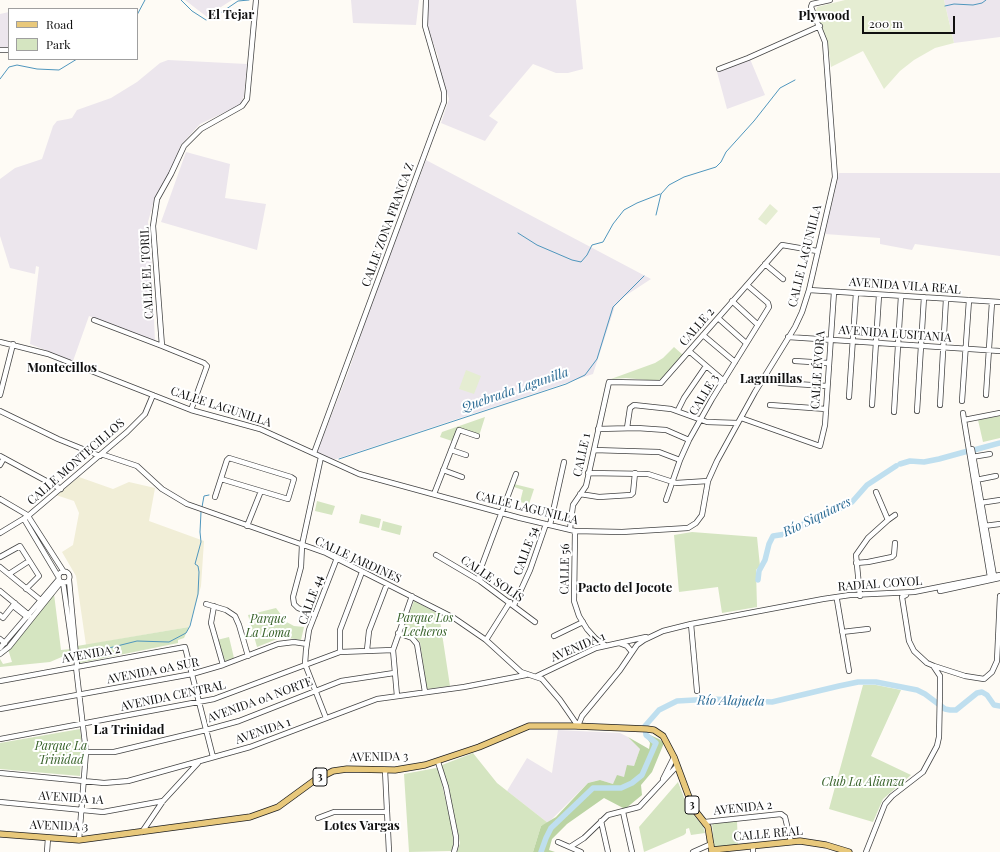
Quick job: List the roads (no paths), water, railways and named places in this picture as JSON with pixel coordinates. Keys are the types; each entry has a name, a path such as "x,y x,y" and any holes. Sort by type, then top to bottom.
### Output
{"main road":[{"name":"AVENIDA 3","path":"0,834 79,840 244,818 264,813 284,804 325,774 338,769 405,769 438,762 529,726 578,726 645,728 657,731 663,736 674,757 693,808 705,822 709,831 712,848"},
{"name":"CALLE REAL","path":"712,848 753,849 791,842 810,842 849,852"}],"street":[{"name":"CALLE ZONA FRANCA Z","path":"314,453 444,102 444,92 425,26 426,0"},
{"name":"CALLE LAGUNILLA","path":"0,342 13,344 48,354 191,410 260,429 363,475 573,530 622,532 688,528 696,523 702,515 708,482 740,421 802,312 809,290 835,177 826,47 820,26 811,11 812,4 830,0"},
{"name":"CALLE EL TORIL","path":"162,346 153,226 157,199 184,146 201,129 242,106 247,100 256,2"},
{"path":"719,69 748,58 820,26"},
{"path":"746,285 782,245 817,251"},
{"path":"765,264 783,279"},
{"name":"CALLE 2","path":"608,382 624,381 656,384 663,382 746,285"},
{"name":"CALLE 3","path":"666,500 680,460 689,440 769,305 746,285"},
{"name":"AVENIDA VILA REAL","path":"809,290 1000,302"},
{"name":"CALLE ÉVORA","path":"740,421 818,447 820,446 824,432 834,292"},
{"path":"849,398 856,293"},
{"path":"872,405 879,295"},
{"path":"894,412 901,296"},
{"path":"917,411 924,297"},
{"path":"940,405 946,299"},
{"path":"962,401 969,300"},
{"path":"732,301 757,324"},
{"path":"986,395 992,302"},
{"path":"718,318 746,343"},
{"path":"94,320 206,364 206,369 191,410"},
{"path":"703,335 735,362"},
{"name":"AVENIDA LUSITANIA","path":"788,337 1000,352"},
{"path":"0,395 3,378 13,344"},
{"path":"689,351 724,381"},
{"path":"795,361 828,364"},
{"path":"678,410 684,398 706,366"},
{"name":"CALLE 1","path":"573,530 573,505 586,486 608,382"},
{"path":"780,383 827,386"},
{"name":"CALLE MONTECILLOS","path":"0,533 27,517 100,455 144,415 153,395"},
{"path":"770,405 826,409"},
{"path":"627,428 631,406 678,410 707,422 740,421"},
{"name":"CALLE JARDINES","path":"0,411 58,440 137,466 162,489 187,504 337,558 454,618 486,640 524,674 537,676"},
{"path":"963,413 992,576 978,583"},
{"path":"965,420 1000,413"},
{"path":"598,429 627,428 666,430 689,440"},
{"path":"434,494 459,430 477,436"},
{"path":"451,450 466,455"},
{"path":"594,450 659,452 680,460"},
{"path":"972,457 990,454"},
{"path":"0,465 2,457 61,489"},
{"path":"315,615 300,609 294,604 293,597 301,567 302,545 321,457"},
{"path":"215,497 221,479 228,459 294,479 289,498 286,499 221,479"},
{"name":"CALLE 54","path":"514,605 548,524 564,462"},
{"path":"443,470 462,477"},
{"path":"588,472 653,475 673,482 708,482"},
{"path":"580,494 599,497 631,495 633,493 635,473"},
{"path":"480,582 479,572 516,474"},
{"path":"976,480 996,476"},
{"path":"249,527 260,491"},
{"path":"876,492 888,520"},
{"path":"980,503 1000,500"},
{"path":"1,501 27,517 64,572 69,575 68,580 76,666 86,752 79,840"},
{"path":"860,596 856,555 868,538 895,515"},
{"path":"27,517 60,580 76,666"},
{"path":"984,526 1000,524"},
{"name":"CALLE 56","path":"573,530 573,597 583,622 595,638 605,645"},
{"path":"856,563 892,557 894,556 895,544"},
{"path":"0,557 20,546 39,576 26,589"},
{"name":"CALLE SOLÍS","path":"436,555 510,602 536,622"},
{"name":"CALLE 44","path":"326,718 306,664 307,644 315,615 337,558"},
{"path":"9,574 29,561"},
{"path":"0,567 43,602"},
{"path":"0,639 2,645 19,631 60,580 64,572"},
{"path":"340,652 340,630 362,572"},
{"name":"RADIAL COYOL","path":"578,726 582,716 620,670 635,647 645,637 691,624 836,598 860,596 902,597 1000,575"},
{"name":"RADIAL COYOL","path":"860,596 882,596 914,592 978,583 1000,578"},
{"path":"60,580 68,580"},
{"path":"367,650 369,631 386,584"},
{"path":"0,591 28,616"},
{"path":"914,592 902,597 911,648 927,664 948,671 984,678 992,672 997,661 1000,596"},
{"path":"397,696 393,650 412,596"},
{"path":"836,598 849,671"},
{"path":"0,654 9,647 28,616 43,602"},
{"path":"486,640 510,602"},
{"path":"206,604 226,610 235,616 240,625 248,656"},
{"path":"2,616 14,605"},
{"path":"214,606 211,623 223,665"},
{"path":"554,636 583,622"},
{"path":"691,624 697,691"},
{"name":"RADIAL COYOL","path":"635,647 652,635 678,627"},
{"path":"842,632 868,630"},
{"path":"398,633 412,638 418,644 425,692"},
{"name":"AVENIDA 1","path":"537,676 605,645 652,635"},
{"name":"AVENIDA 0A SUR","path":"0,709 192,674 223,665 286,642 307,644"},
{"path":"617,642 626,646 632,652"},
{"name":"AVENIDA 2","path":"0,680 185,646 192,674"},
{"name":"AVENIDA CENTRAL","path":"0,739 224,696 340,652 393,650"},
{"path":"934,666 940,676"},
{"path":"513,677 517,673 516,668"},
{"path":"866,852 885,804 927,768 937,744 940,676 942,671 948,671"},
{"name":"AVENIDA 0A NORTE","path":"86,752 114,752 206,730 239,721 348,679 394,673"},
{"path":"192,674 213,757"},
{"name":"AVENIDA 1","path":"0,773 84,781 124,782 182,767 259,744 367,702 530,675"},
{"path":"537,676 544,681 560,700 578,726"},
{"path":"662,782 674,757"},
{"path":"142,832 163,801 199,762"},
{"path":"438,762 446,787 456,837 454,852"},
{"path":"570,847 584,838 608,816 640,807 677,766"},
{"path":"182,767 186,770 186,776"},
{"path":"385,770 389,852"},
{"name":"AVENIDA 1A","path":"0,802 105,812 163,801"},
{"path":"151,803 154,806 155,812"},
{"path":"318,818 334,812 387,812"},
{"path":"623,812 632,852"},
{"name":"AVENIDA 2","path":"705,822 783,815 791,842"},
{"path":"601,821 608,852"},
{"path":"47,852 48,838"},
{"path":"558,842 581,852"},
{"path":"693,852 712,848"}],"waterway":[{"path":"138,13 145,0"},
{"path":"181,0 192,11 206,20 213,18 238,1 249,0"},
{"path":"945,6 954,4 973,5 982,3 986,0"},
{"path":"0,79 9,67 17,65 37,69 59,70 75,60"},
{"name":"Quebrada Lagunilla","path":"656,215 661,194 669,185 684,177 716,167 721,162 726,152 754,121 780,88 795,80"},
{"path":"518,233 537,245 572,260 581,262 587,255 592,245 603,242 613,224 624,210 660,194"},
{"name":"Quebrada Lagunilla","path":"339,459 566,384 585,375 597,359 613,307 644,276"},
{"name":"Río Siquiares","path":"974,450 1000,443"},
{"name":"Río Siquiares","path":"900,464 910,461 924,462 968,451"},
{"name":"Río Siquiares","path":"758,580 759,571 765,560 769,544 773,536 786,534 792,527 801,526 811,518 831,513 852,502 867,485 896,466"},
{"name":"Quebrada Lagunilla","path":"202,507 204,496 209,495"},
{"name":"Quebrada Lagunilla","path":"82,659 93,652 137,641 169,642 186,633 190,626 198,594 199,572 198,566 195,564 201,542 201,512"},
{"name":"Río Alajuela","path":"541,852 551,828 593,788 621,788 632,783 642,775 656,743 646,735 645,726 659,710 677,701 712,699 772,702 858,682 876,682 917,690 945,709 950,710 956,710 977,693 982,692 987,695 994,705 1000,706"}],"district":[{"name":"El Tejar","path":"231,15"},
{"name":"Plywood","path":"824,16"},
{"name":"Montecillos","path":"62,368"},
{"name":"Lagunillas","path":"771,379"},
{"name":"Pacto del Jocote","path":"625,588"},
{"name":"La Trinidad","path":"129,730"},
{"name":"Lotes Vargas","path":"362,826"}],"park label":[{"name":"Parque Los Lecheros","path":"425,625"},
{"name":"Parque La Loma","path":"268,626"},
{"name":"Parque La Trinidad","path":"61,753"},
{"name":"Club La Alianza","path":"863,782"}]}
